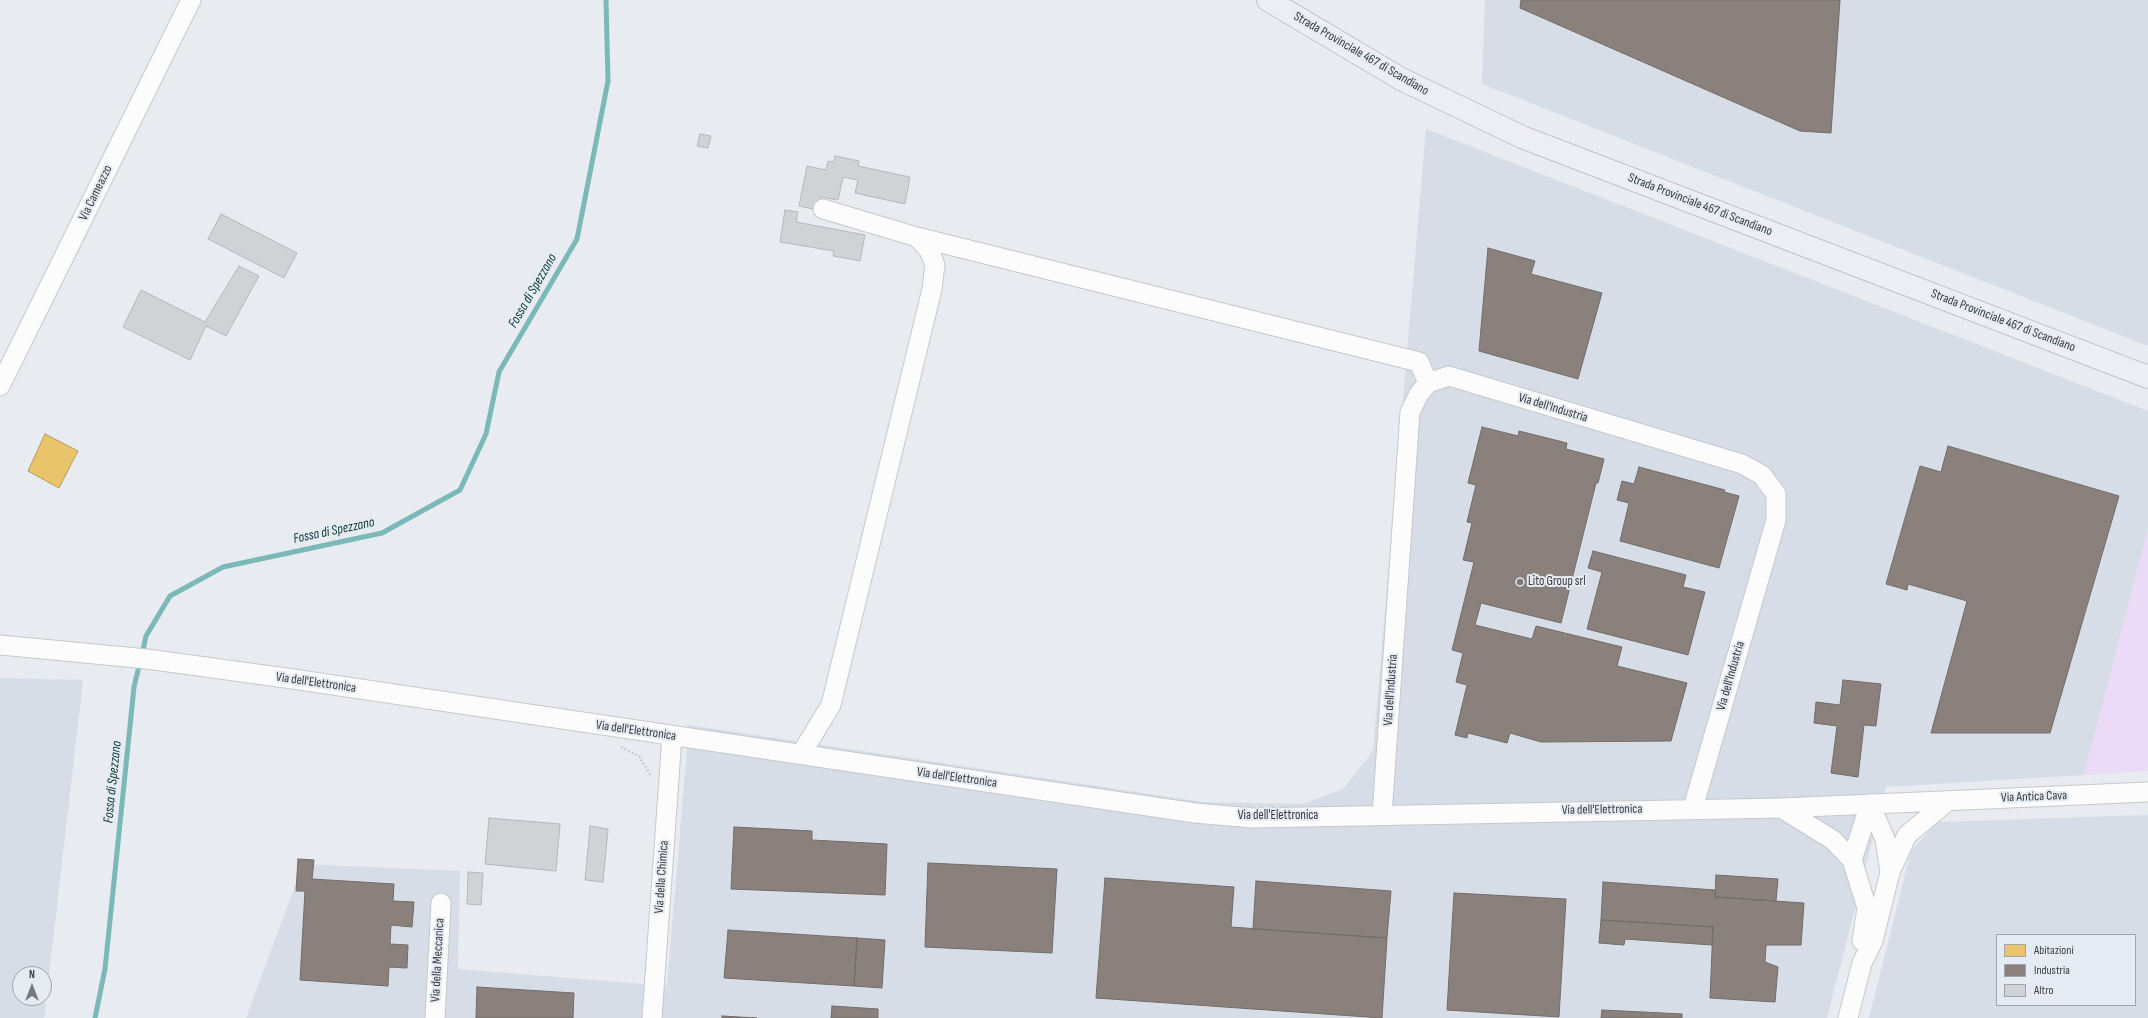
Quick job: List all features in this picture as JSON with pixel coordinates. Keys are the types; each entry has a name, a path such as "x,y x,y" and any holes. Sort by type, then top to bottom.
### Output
{"highway":[{"name":"Strada Provinciale 467 di Scandiano","path":"1268,0 1401,79 1522,137 2148,377"}],"street":[{"name":"Via Cameazzo","path":"0,386 191,0"},
{"path":"823,209 917,237 1419,362 1428,383"},
{"path":"801,754 831,705 932,289 935,265 929,250 917,237"},
{"name":"Via dell'Industria","path":"1382,815 1410,412 1418,394 1428,383 1449,376 1742,464 1762,475 1776,494 1776,520 1693,808"},
{"name":"Via dell'Elettronica","path":"0,645 204,667 1195,813 1252,818 1693,808 1781,808 1920,802"},
{"name":"Via della Chimica","path":"652,1018 672,736"},
{"name":"Via Antica Cava","path":"1920,802 2148,792"},
{"path":"1848,1018 1862,963 1873,941 1890,872 1907,836 1948,801"},
{"path":"1870,804 1885,839 1890,872"},
{"path":"1852,860 1870,804"},
{"path":"1781,808 1833,840 1852,860 1867,908 1862,939 1862,963"},
{"name":"Via della Meccanica","path":"435,1018 441,903"}],"shaded area":[{"path":"1485,0 2148,0 2148,346 1482,84"},
{"path":"1426,129 2148,411 2148,530 2084,775 1886,787 1827,1018 246,1018 303,864 460,871 458,969 667,986 689,725 1203,802 1303,804 1343,789 1373,751"},
{"path":"2148,530 2148,771 2084,775"},
{"path":"0,678 83,680 50,966 12,966 12,1006 45,1006 44,1018 0,1018"},
{"path":"2148,815 2148,1018 1869,1018 1911,851 1937,822"}],"building: Abitazioni":[{"path":"45,434 78,451 59,488 28,471"}],"building: Industria":[{"path":"1521,0 1840,0 1831,133 1800,131 1520,8"},
{"path":"1488,248 1535,261 1531,274 1602,293 1578,379 1479,351"},
{"name":"Lito Group srl","path":"1482,427 1518,436 1519,431 1567,443 1566,449 1604,459 1598,483 1596,483 1561,623 1481,603 1475,625 1532,639 1536,626 1622,647 1617,666 1687,683 1671,741 1541,742 1510,733 1507,743 1468,733 1467,738 1455,735 1467,685 1456,682 1463,653 1452,650 1474,562 1463,560 1472,523 1467,522 1476,485 1468,483"},
{"path":"1948,446 2119,496 2050,733 1931,733 1967,601 1908,584 1907,590 1886,584 1920,466 1941,472"},
{"path":"1639,467 1725,490 1724,492 1739,496 1719,568 1620,541 1629,503 1617,500 1622,481 1634,484"},
{"path":"1593,551 1686,575 1683,587 1705,592 1688,655 1587,629 1602,572 1588,568"},
{"path":"1843,680 1881,684 1876,726 1864,725 1858,777 1831,773 1837,726 1814,723 1816,702 1840,705"},
{"path":"734,827 812,831 812,840 887,844 885,895 731,889"},
{"path":"298,859 314,860 312,879 394,884 393,901 414,902 412,927 391,925 390,944 408,945 407,968 389,967 388,986 300,980 305,891 296,891"},
{"path":"928,863 1057,869 1052,953 925,947"},
{"path":"1716,875 1778,879 1776,901 1715,897"},
{"path":"1105,878 1234,887 1231,927 1387,938 1382,1018 1096,998"},
{"path":"1256,881 1391,891 1387,938 1253,929"},
{"path":"1603,882 1715,890 1715,897 1804,903 1801,945 1766,945 1765,962 1778,967 1775,1002 1710,998 1713,927 1601,920"},
{"path":"1454,893 1566,899 1559,1017 1447,1010"},
{"path":"1601,920 1713,927 1712,945 1625,939 1624,945 1599,943"},
{"path":"728,930 857,938 854,986 724,978"},
{"path":"857,938 885,940 882,988 854,986"},
{"path":"477,987 574,993 573,1018 476,1018"},
{"path":"832,1006 878,1009 878,1018 831,1018"},
{"path":"1602,1010 1682,1014 1682,1018 1601,1018"},
{"path":"722,1016 757,1018 722,1018"}],"building: Altro":[{"path":"700,134 711,136 708,148 697,146"},
{"path":"835,156 859,161 858,166 910,177 905,204 855,193 858,180 843,177 838,200 821,197 818,210 799,206 807,166 826,170 828,161 834,162"},
{"path":"785,210 798,212 796,222 865,235 860,261 833,256 834,251 780,242"},
{"path":"221,214 297,253 284,278 208,239"},
{"path":"239,266 259,276 226,336 206,326 190,360 123,327 141,290 205,322"},
{"path":"489,818 560,824 556,871 485,864"},
{"path":"590,826 608,829 603,882 585,880"},
{"path":"468,872 483,873 481,905 467,904"}],"waterway":[{"name":"Fossa di Spezzano","path":"142,654 146,636 170,596 223,567 382,533 460,490 486,434 499,372 577,239 608,81 606,0"},
{"name":"Fossa di Spezzano","path":"95,1018 105,969 134,687 140,662"}],"place":[{"name":"Lito Group srl","path":"1520,582"}]}
